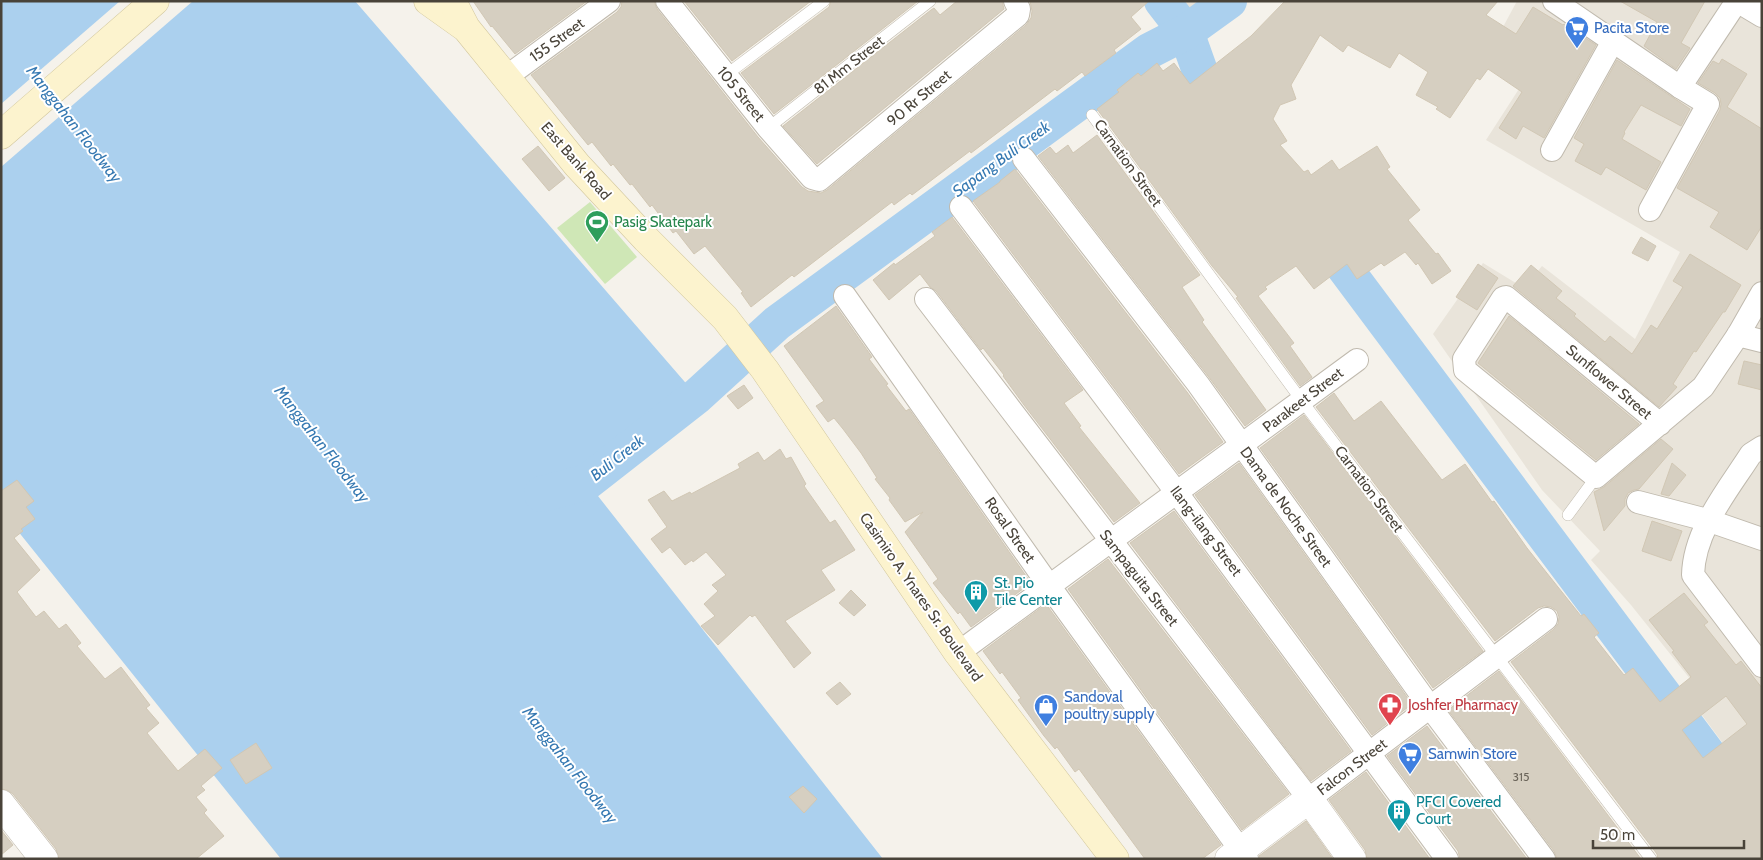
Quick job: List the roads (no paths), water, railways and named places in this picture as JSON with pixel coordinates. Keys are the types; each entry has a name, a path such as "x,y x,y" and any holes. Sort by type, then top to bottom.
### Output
{"main road":[{"path":"1,135 155,1"},
{"name":"East Bank Road","path":"428,1 466,28"},
{"name":"East Bank Road","path":"452,1 466,28 577,165 735,329"},
{"name":"Casimiro A. Ynares Sr. Boulevard","path":"735,329 958,653 1116,859"}],"street":[{"name":"155 Street","path":"505,78 609,1"},
{"name":"105 Street","path":"667,1 768,128 812,178 819,180"},
{"path":"1554,1 1680,87 1707,103 1708,106 1650,210"},
{"path":"1680,87 1737,1 1762,16"},
{"name":"90 Rr Street","path":"819,180 1017,8"},
{"path":"1552,150 1613,41"},
{"name":"Dama de Noche Street","path":"1024,159 1198,384 1430,707 1544,859"},
{"name":"Ilang-ilang Street","path":"961,207 1177,493 1370,752 1447,859"},
{"path":"1660,424 1703,387 1762,293"},
{"name":"Rosal Street","path":"845,296 1238,856"},
{"name":"Sunflower Street","path":"1506,297 1660,424 1596,477 1465,370 1464,359 1503,298 1506,297"},
{"name":"Sampaguita Street","path":"926,299 1309,799 1352,859"},
{"path":"1738,334 1762,341"},
{"name":"Parakeet Street","path":"958,653 1357,360"},
{"path":"1762,447 1751,454 1707,520 1693,564 1693,575 1762,666"},
{"path":"1638,502 1707,520 1762,539"},
{"name":"Falcon Street","path":"1238,856 1370,752 1546,619"},
{"path":"1,804 44,859"}],"lane":[{"path":"726,75 824,1"},
{"name":"81 Mm Street","path":"768,128 930,1"},
{"name":"Carnation Street","path":"1092,115 1302,401 1651,859"},
{"path":"1568,515 1596,477"}],"water":[{"path":"1,1 355,1 697,396 587,482 883,859 281,859 1,510"}],"waterway":[{"path":"1162,1 1186,32 1207,91 1228,115"},
{"name":"Sapang Buli Creek","path":"542,494 587,482 697,396 777,323 1149,51 1186,32 1229,1"},
{"path":"1314,227 1737,793"}],"place":[{"name":"Pacita Store","path":"1577,49"},
{"name":"Pasig Skatepark","path":"597,243"},
{"name":"St. Pio Tile Center","path":"976,613"},
{"name":"Joshfer Pharmacy","path":"1390,726"},
{"name":"Sandoval poultry supply","path":"1046,727"},
{"name":"Samwin Store","path":"1410,775"},
{"name":"PFCI Covered Court","path":"1399,832"}],"water label":[{"name":"Manggahan Floodway","path":"74,124"},
{"name":"Manggahan Floodway","path":"322,444"},
{"name":"Buli Creek","path":"617,458"},
{"name":"Manggahan Floodway","path":"570,765"}]}
